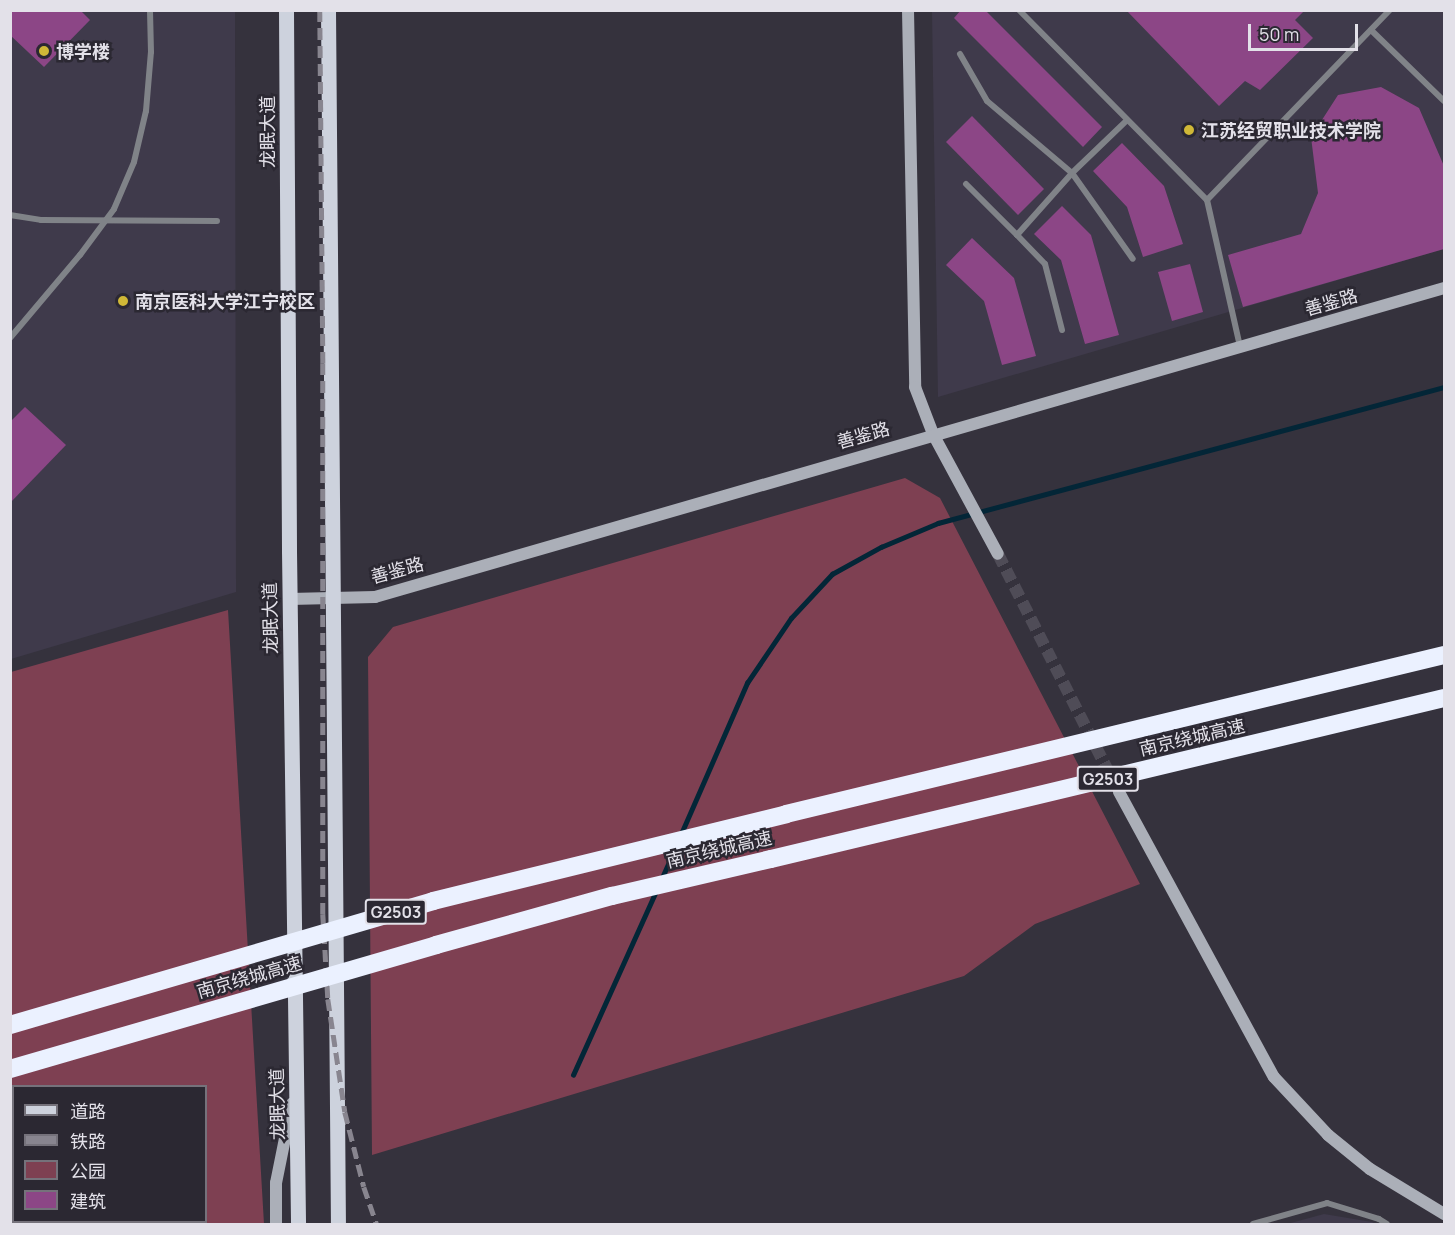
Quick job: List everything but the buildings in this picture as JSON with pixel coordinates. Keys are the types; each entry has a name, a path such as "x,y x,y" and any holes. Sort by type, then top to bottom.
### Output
{"highway":[{"name":"南京绕城高速","path":"10,1025 434,901 1444,655"},
{"name":"南京绕城高速","path":"10,1068 612,896 1444,699"}],"main road":[{"name":"龙眠大道","path":"286,10 290,599 298,1224"},
{"path":"328,10 338,1224"}],"street":[{"path":"908,10 915,387 933,434 998,554"},
{"name":"善鉴路","path":"290,599 375,597 1444,288"},
{"path":"1119,792 1274,1077 1333,1140 1371,1169 1444,1214"},
{"path":"276,1224 276,1183 296,1082"}],"lane":[{"path":"10,338 114,209 134,162 146,111 151,52 150,10"},
{"path":"1019,10 1207,200 1240,347"},
{"path":"1207,200 1390,10"},
{"path":"1371,30 1444,101"},
{"path":"960,54 987,101 1072,173 1133,259"},
{"path":"1017,235 1072,173 1127,120"},
{"path":"966,184 1045,264 1062,330"},
{"path":"10,215 41,220 217,221"},
{"path":"1253,1224 1327,1203 1379,1219 1387,1224"}],"shaded area":[{"name":"南京医科大学江宁校区","path":"11,11 235,11 236,592 11,659"},
{"name":"江苏经贸职业技术学院","path":"932,11 1444,11 1444,249 938,397"},
{"path":"1324,1214 1372,1222 1376,1224 1287,1224"}],"green space":[{"path":"905,478 940,498 1140,884 1035,924 964,976 372,1155 368,657 393,627"},
{"path":"228,610 264,1224 11,1224 11,672"}],"waterway":[{"path":"681,834 747,683 791,618 832,574 881,547 938,523 1444,387"},
{"path":"661,880 676,847"},
{"path":"573,1075 656,891"}],"tunnel":[{"path":"998,554 1119,792"}],"railway":[{"path":"320,10 323,363 323,914 328,999 345,1112 364,1187 377,1224"}],"place":[{"name":"博学楼","path":"44,51"},
{"name":"江苏经贸职业技术学院","path":"1189,130"},
{"name":"南京医科大学江宁校区","path":"123,301"}]}
